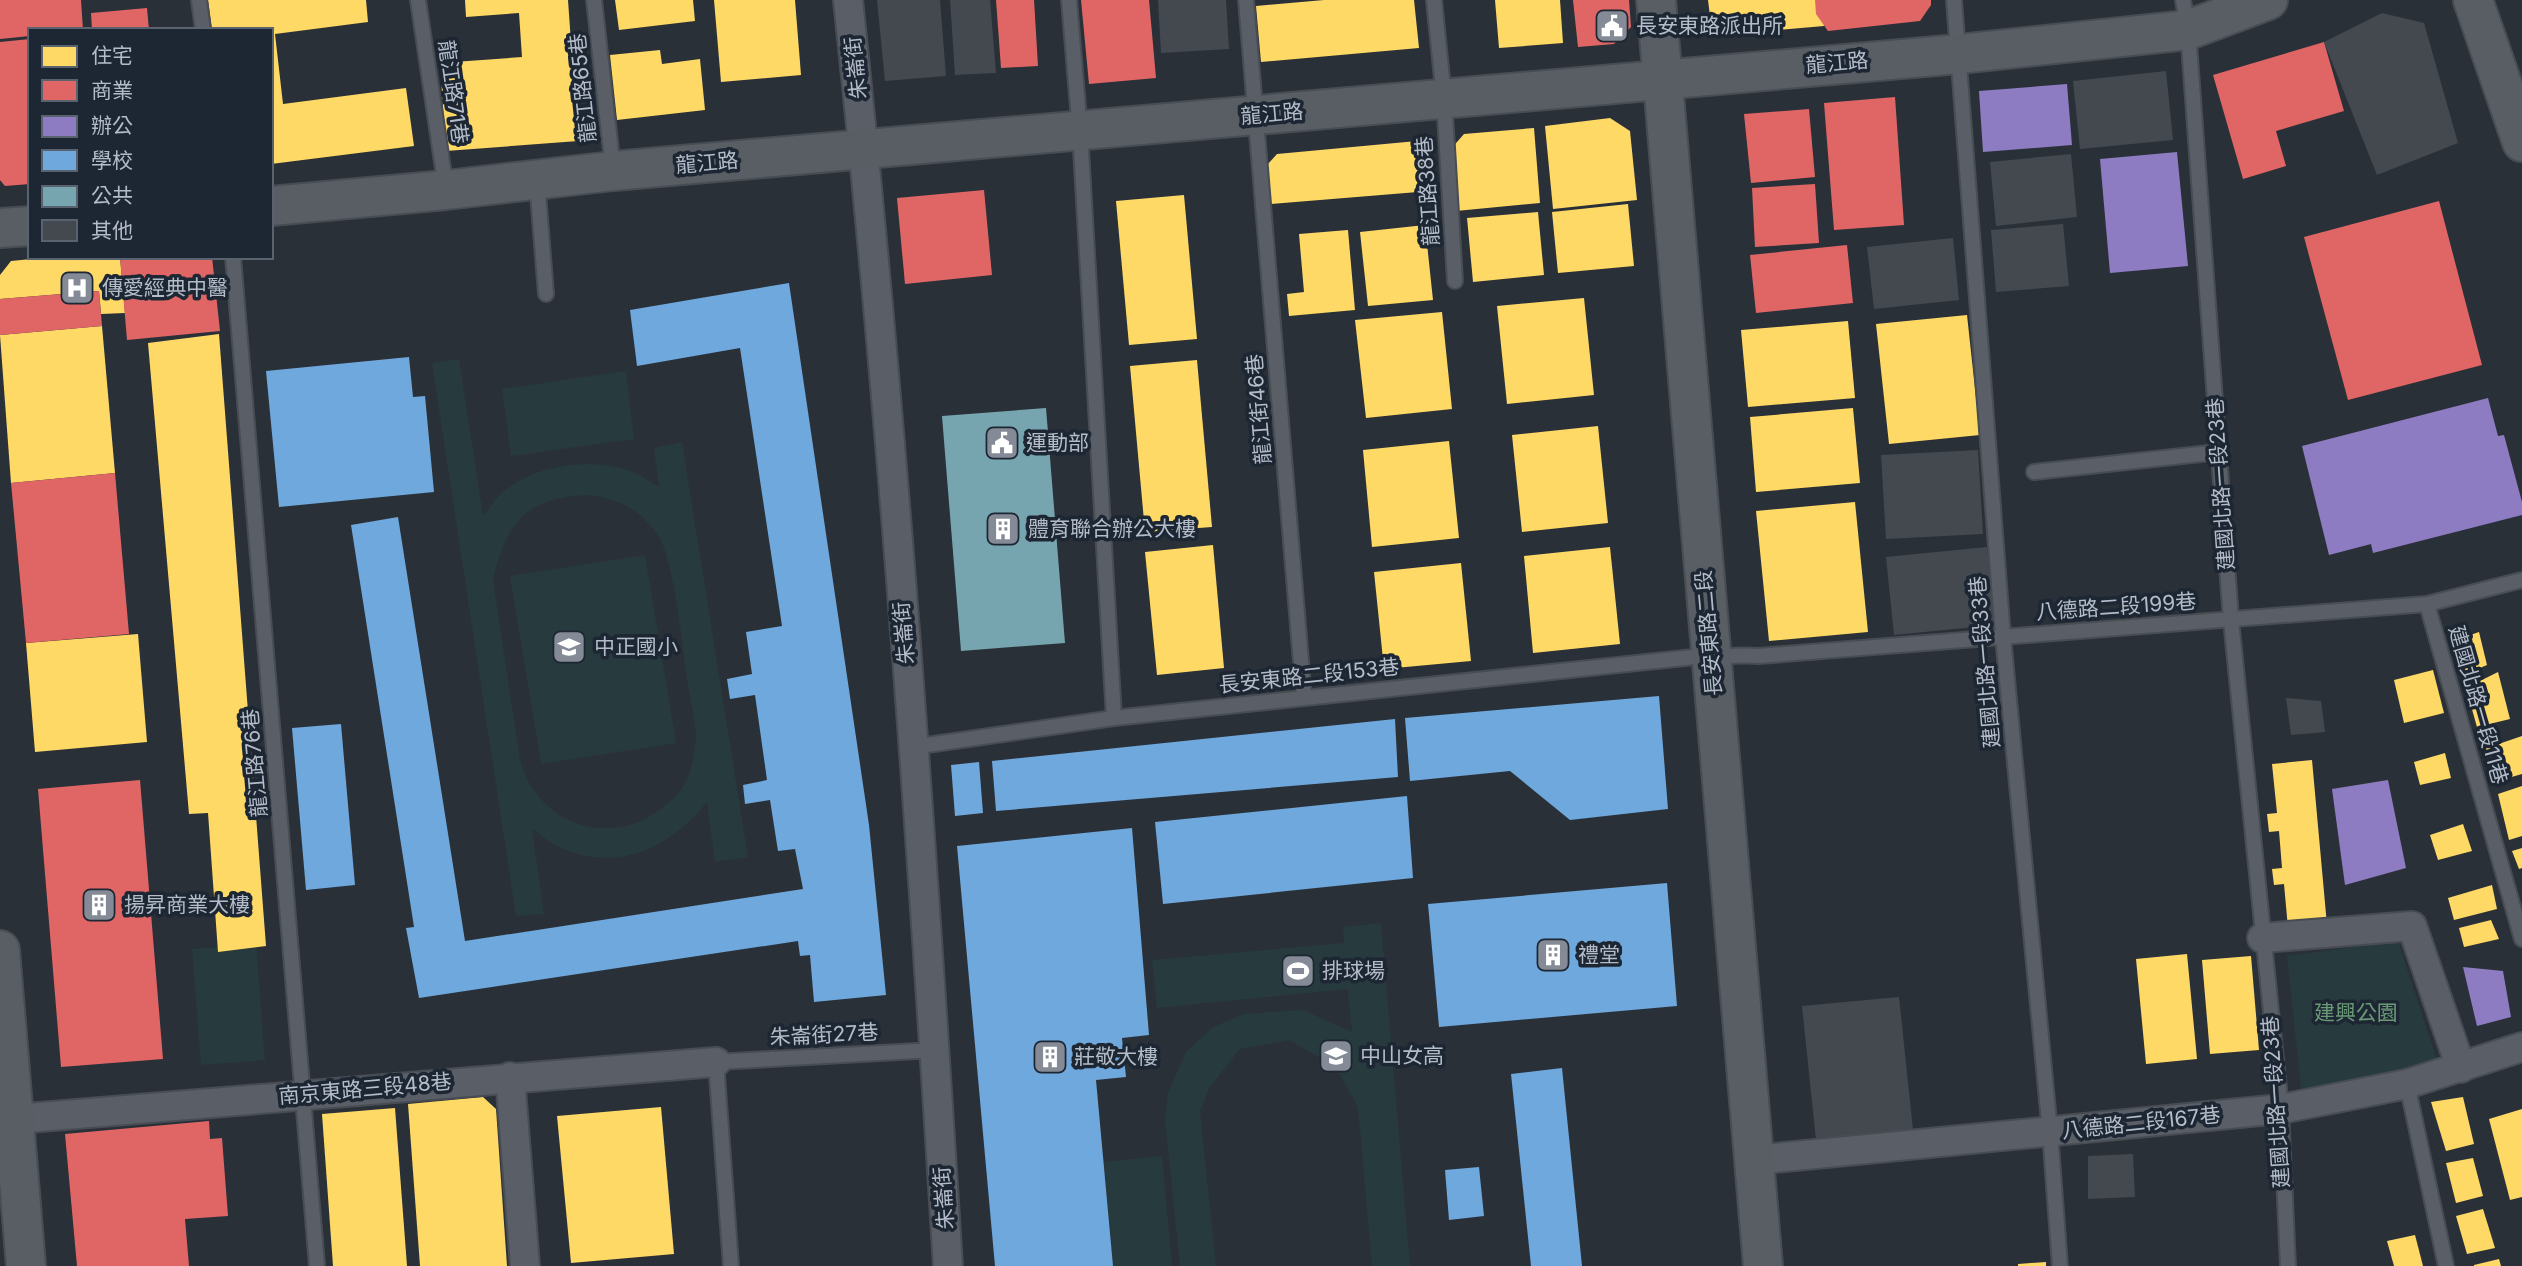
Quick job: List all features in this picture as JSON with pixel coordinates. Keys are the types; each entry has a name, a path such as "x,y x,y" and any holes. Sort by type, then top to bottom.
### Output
{"street":[{"name":"朱崙街","path":"848,0 864,150 913,747 948,1266"},
{"name":"長安東路二段","path":"1656,0 1675,78 1766,1159 1787,1266"},
{"name":"長安東路二段","path":"1675,78 1681,0"},
{"name":"龍江路","path":"273,206 613,171 1959,54 2268,0"},
{"path":"2473,0 2516,101 2522,142"},
{"path":"0,228 28,226"},
{"path":"2262,938 2412,926 2461,1068"},
{"path":"0,950 26,1266"},
{"name":"八德路二段167巷","path":"1766,1159 2281,1109 2407,1084 2522,1047"},
{"name":"南京東路三段48巷","path":"15,1119 716,1062"},
{"path":"510,1077 525,1266"},
{"name":"長安東路二段","path":"1763,1266 1766,1159"}],"lane":[{"path":"199,0 203,28"},
{"name":"龍江路71巷","path":"418,0 446,190"},
{"name":"龍江路65巷","path":"594,0 613,171"},
{"path":"1069,0 1080,132 1114,719"},
{"name":"龍江街46巷","path":"1246,0 1304,698"},
{"name":"龍江路38巷","path":"1434,0 1444,98 1455,281"},
{"name":"建國北路一段33巷","path":"1954,0 2003,637 2050,1132 2060,1266"},
{"name":"建國北路一段23巷","path":"2185,15 2231,620 2281,1109 2288,1266"},
{"path":"537,180 546,294"},
{"name":"龍江路76巷","path":"233,259 317,1266"},
{"path":"2034,472 2219,452"},
{"name":"八德路二段199巷","path":"1723,656 1759,656 2427,604 2522,580"},
{"name":"建國北路一段11巷","path":"2427,604 2522,939"},
{"name":"長安東路二段153巷","path":"913,747 1114,719 1723,656"},
{"name":"朱崙街27巷","path":"716,1062 934,1050"},
{"path":"716,1062 731,1266"},
{"path":"2407,1084 2446,1266"}],"green space":[{"path":"459,359 483,516 509,487 525,478 562,466 581,464 618,468 638,474 659,487 654,448 682,442 748,857 715,862 707,802 676,832 659,844 622,857 580,855 555,845 532,829 544,914 516,916 432,363","holes":["591,495 636,511 650,525 663,545 677,605 696,737 694,757 685,783 667,804 635,823 604,828 588,827 559,815 536,793 526,777 520,760 493,580 505,542 523,516 551,501"]},
{"path":"626,371 634,439 511,456 502,389"},
{"path":"645,555 676,743 541,764 510,576"},
{"path":"1381,923 1410,1266 1372,1266 1358,1107 1335,1066 1289,1040 1240,1049 1210,1087 1200,1111 1216,1266 1180,1266 1165,1120 1168,1093 1186,1052 1213,1027 1243,1014 1303,1010 1352,1032 1348,989 1157,1008 1152,960 1344,943 1343,927"},
{"name":"建興公園","path":"2398,941 2437,1060 2302,1097 2287,956"},
{"path":"256,944 265,1060 201,1065 192,949"},
{"path":"1162,1156 1172,1266 1113,1266 1104,1162"}],"building: 住宅":[{"path":"208,0 366,0 368,22 275,34 283,104 406,88 414,146 273,164 273,28 212,28"},
{"path":"465,0 568,0 578,141 446,151 440,63 522,57 519,13 466,17"},
{"path":"615,0 693,0 695,21 619,30"},
{"path":"714,0 795,0 801,75 721,82"},
{"path":"1324,0 1414,0 1419,48 1261,62 1256,6"},
{"path":"1495,0 1560,0 1563,43 1499,48"},
{"path":"1708,0 1822,0 1824,26 1731,34 1710,16"},
{"path":"660,50 662,64 700,59 705,110 617,120 610,55"},
{"path":"1610,118 1630,131 1637,200 1553,209 1545,126"},
{"path":"1534,128 1540,203 1456,211 1450,150 1464,134"},
{"path":"1417,141 1430,152 1430,191 1271,204 1267,165 1277,154"},
{"path":"1184,195 1197,339 1129,345 1116,201"},
{"path":"1628,204 1634,266 1558,273 1552,212"},
{"path":"1538,212 1544,275 1473,282 1467,218"},
{"path":"1425,225 1433,300 1368,306 1360,232"},
{"path":"1348,230 1355,310 1289,316 1287,294 1304,292 1299,234"},
{"path":"120,259 125,313 101,314 99,291 0,299 0,275 11,261"},
{"path":"1584,298 1594,395 1507,404 1497,306"},
{"path":"1442,312 1452,409 1366,418 1355,320"},
{"path":"1967,315 1980,435 1889,444 1876,324"},
{"path":"1848,321 1855,398 1748,407 1741,330"},
{"path":"102,326 115,473 11,483 0,335"},
{"path":"219,334 266,946 218,952 208,813 189,814 148,343"},
{"path":"1197,360 1212,527 1145,532 1130,366"},
{"path":"1853,408 1860,483 1756,492 1750,417"},
{"path":"1598,426 1608,523 1522,532 1512,435"},
{"path":"1449,441 1459,538 1372,547 1363,450"},
{"path":"1855,502 1868,632 1769,641 1756,511"},
{"path":"1213,545 1224,668 1157,675 1145,552"},
{"path":"1610,547 1620,644 1533,653 1524,556"},
{"path":"1461,563 1471,661 1384,669 1374,572"},
{"path":"2479,632 2487,665 2461,676 2453,641"},
{"path":"138,634 147,742 35,752 26,643"},
{"path":"2433,670 2444,713 2404,723 2394,680"},
{"path":"2498,672 2510,719 2477,727 2466,688"},
{"path":"2522,736 2522,774 2494,782 2484,749"},
{"path":"2445,753 2451,778 2420,785 2414,762"},
{"path":"2312,760 2328,936 2289,939 2284,884 2274,885 2272,869 2282,868 2279,831 2269,832 2267,814 2277,813 2272,764"},
{"path":"2522,786 2522,836 2509,840 2498,794"},
{"path":"2463,824 2472,851 2438,860 2430,835"},
{"path":"2522,848 2522,868 2519,869 2512,851"},
{"path":"2492,885 2497,909 2454,920 2448,898"},
{"path":"2491,920 2499,939 2464,947 2459,928"},
{"path":"2187,954 2197,1059 2146,1064 2136,959"},
{"path":"2251,956 2259,1050 2210,1054 2202,960"},
{"path":"483,1097 496,1109 507,1266 420,1266 408,1104"},
{"path":"2463,1097 2474,1144 2446,1151 2431,1102"},
{"path":"661,1107 674,1254 571,1263 557,1116"},
{"path":"395,1108 407,1266 333,1266 322,1114"},
{"path":"2522,1109 2522,1197 2510,1200 2489,1119"},
{"path":"2473,1158 2483,1196 2456,1203 2446,1163"},
{"path":"2483,1209 2495,1248 2467,1254 2456,1216"},
{"path":"2415,1235 2423,1266 2394,1266 2387,1241"},
{"path":"2499,1259 2501,1266 2474,1266 2474,1265"},
{"path":"2046,1262 2046,1266 2018,1266 2018,1264"}],"building: 商業":[{"path":"0,0 81,0 83,28 28,28 28,36 0,39"},
{"path":"996,0 1034,0 1038,66 1001,68"},
{"path":"1081,0 1149,0 1156,78 1089,84"},
{"path":"1573,0 1629,0 1631,27 1614,44 1578,47"},
{"path":"1815,0 1931,0 1931,5 1920,21 1828,31 1816,14"},
{"path":"147,8 149,28 92,28 91,13"},
{"path":"28,39 28,184 5,186 0,180 0,42"},
{"path":"2324,42 2344,111 2276,131 2286,166 2243,179 2213,75"},
{"path":"1895,97 1904,225 1834,230 1824,103"},
{"path":"1809,109 1815,177 1751,183 1744,114"},
{"path":"1815,184 1819,243 1755,247 1752,188"},
{"path":"984,190 992,275 905,284 897,198"},
{"path":"2439,201 2482,365 2348,400 2304,237"},
{"path":"1847,245 1853,303 1756,313 1750,255"},
{"path":"120,259 212,259 220,331 127,340"},
{"path":"99,291 102,326 0,335 0,299"},
{"path":"115,473 129,634 26,643 11,483"},
{"name":"揚昇商業大樓","path":"140,780 163,1059 61,1067 38,789"},
{"path":"209,1121 210,1139 222,1138 228,1216 185,1219 189,1266 77,1266 65,1134"}],"building: 辦公":[{"path":"2067,84 2072,145 1983,152 1979,91"},
{"path":"2177,152 2188,266 2110,273 2100,159"},
{"path":"2488,398 2498,436 2504,435 2522,502 2522,515 2373,553 2371,544 2329,555 2302,446"},
{"path":"2388,780 2406,868 2345,885 2332,789"},
{"path":"2463,967 2503,971 2511,1017 2477,1026"}],"building: 學校":[{"path":"789,283 869,825 886,995 814,1002 810,955 800,956 798,941 419,998 406,928 414,927 351,525 398,517 465,941 803,889 795,849 778,851 770,800 745,804 743,785 767,780 755,695 730,699 727,679 752,674 746,632 782,626 740,348 637,366 630,310"},
{"path":"409,357 413,397 425,396 434,492 279,507 266,371"},
{"path":"1659,696 1668,809 1570,820 1510,771 1410,781 1405,718"},
{"path":"1395,719 1398,777 996,811 992,761"},
{"path":"341,724 355,885 306,890 292,728"},
{"path":"979,762 983,813 955,816 951,765"},
{"path":"1407,796 1413,878 1163,904 1155,822"},
{"name":"莊敬大樓","path":"1132,828 1149,1035 1122,1038 1126,1077 1096,1080 1113,1266 995,1266 957,846"},
{"name":"禮堂","path":"1667,883 1677,1006 1439,1027 1428,904"},
{"path":"1562,1068 1582,1266 1531,1266 1511,1074"},
{"path":"1479,1167 1484,1216 1449,1220 1445,1170"}],"building: 公共":[{"name":"體育聯合辦公大樓","path":"1046,408 1065,643 961,651 942,416"}],"building: 其他":[{"path":"877,0 940,0 946,76 885,81"},
{"path":"950,0 990,0 996,73 955,75"},
{"path":"1158,0 1226,0 1229,49 1161,53"},
{"path":"2382,13 2424,23 2458,143 2377,175 2324,42"},
{"path":"2166,71 2173,140 2080,149 2073,81"},
{"path":"2071,154 2077,217 1996,226 1990,162"},
{"path":"2063,224 2069,286 1996,292 1991,230"},
{"path":"1953,238 1959,300 1874,309 1867,247"},
{"path":"1978,450 1983,534 1886,539 1881,455"},
{"path":"1987,547 1995,625 1894,635 1886,557"},
{"path":"2286,698 2321,701 2325,732 2291,735"},
{"path":"1899,997 1913,1130 1816,1140 1802,1006"},
{"path":"2133,1154 2135,1197 2088,1199 2088,1156"}],"place":[{"name":"長安東路派出所","path":"1612,26"},
{"name":"傳愛經典中醫","path":"77,288"},
{"name":"運動部","path":"1002,443"},
{"name":"體育聯合辦公大樓","path":"1003,529"},
{"name":"中正國小","path":"569,647"},
{"name":"揚昇商業大樓","path":"99,905"},
{"name":"禮堂","path":"1553,955"},
{"name":"排球場","path":"1298,971"},
{"name":"中山女高","path":"1336,1056"},
{"name":"莊敬大樓","path":"1050,1057"}]}
